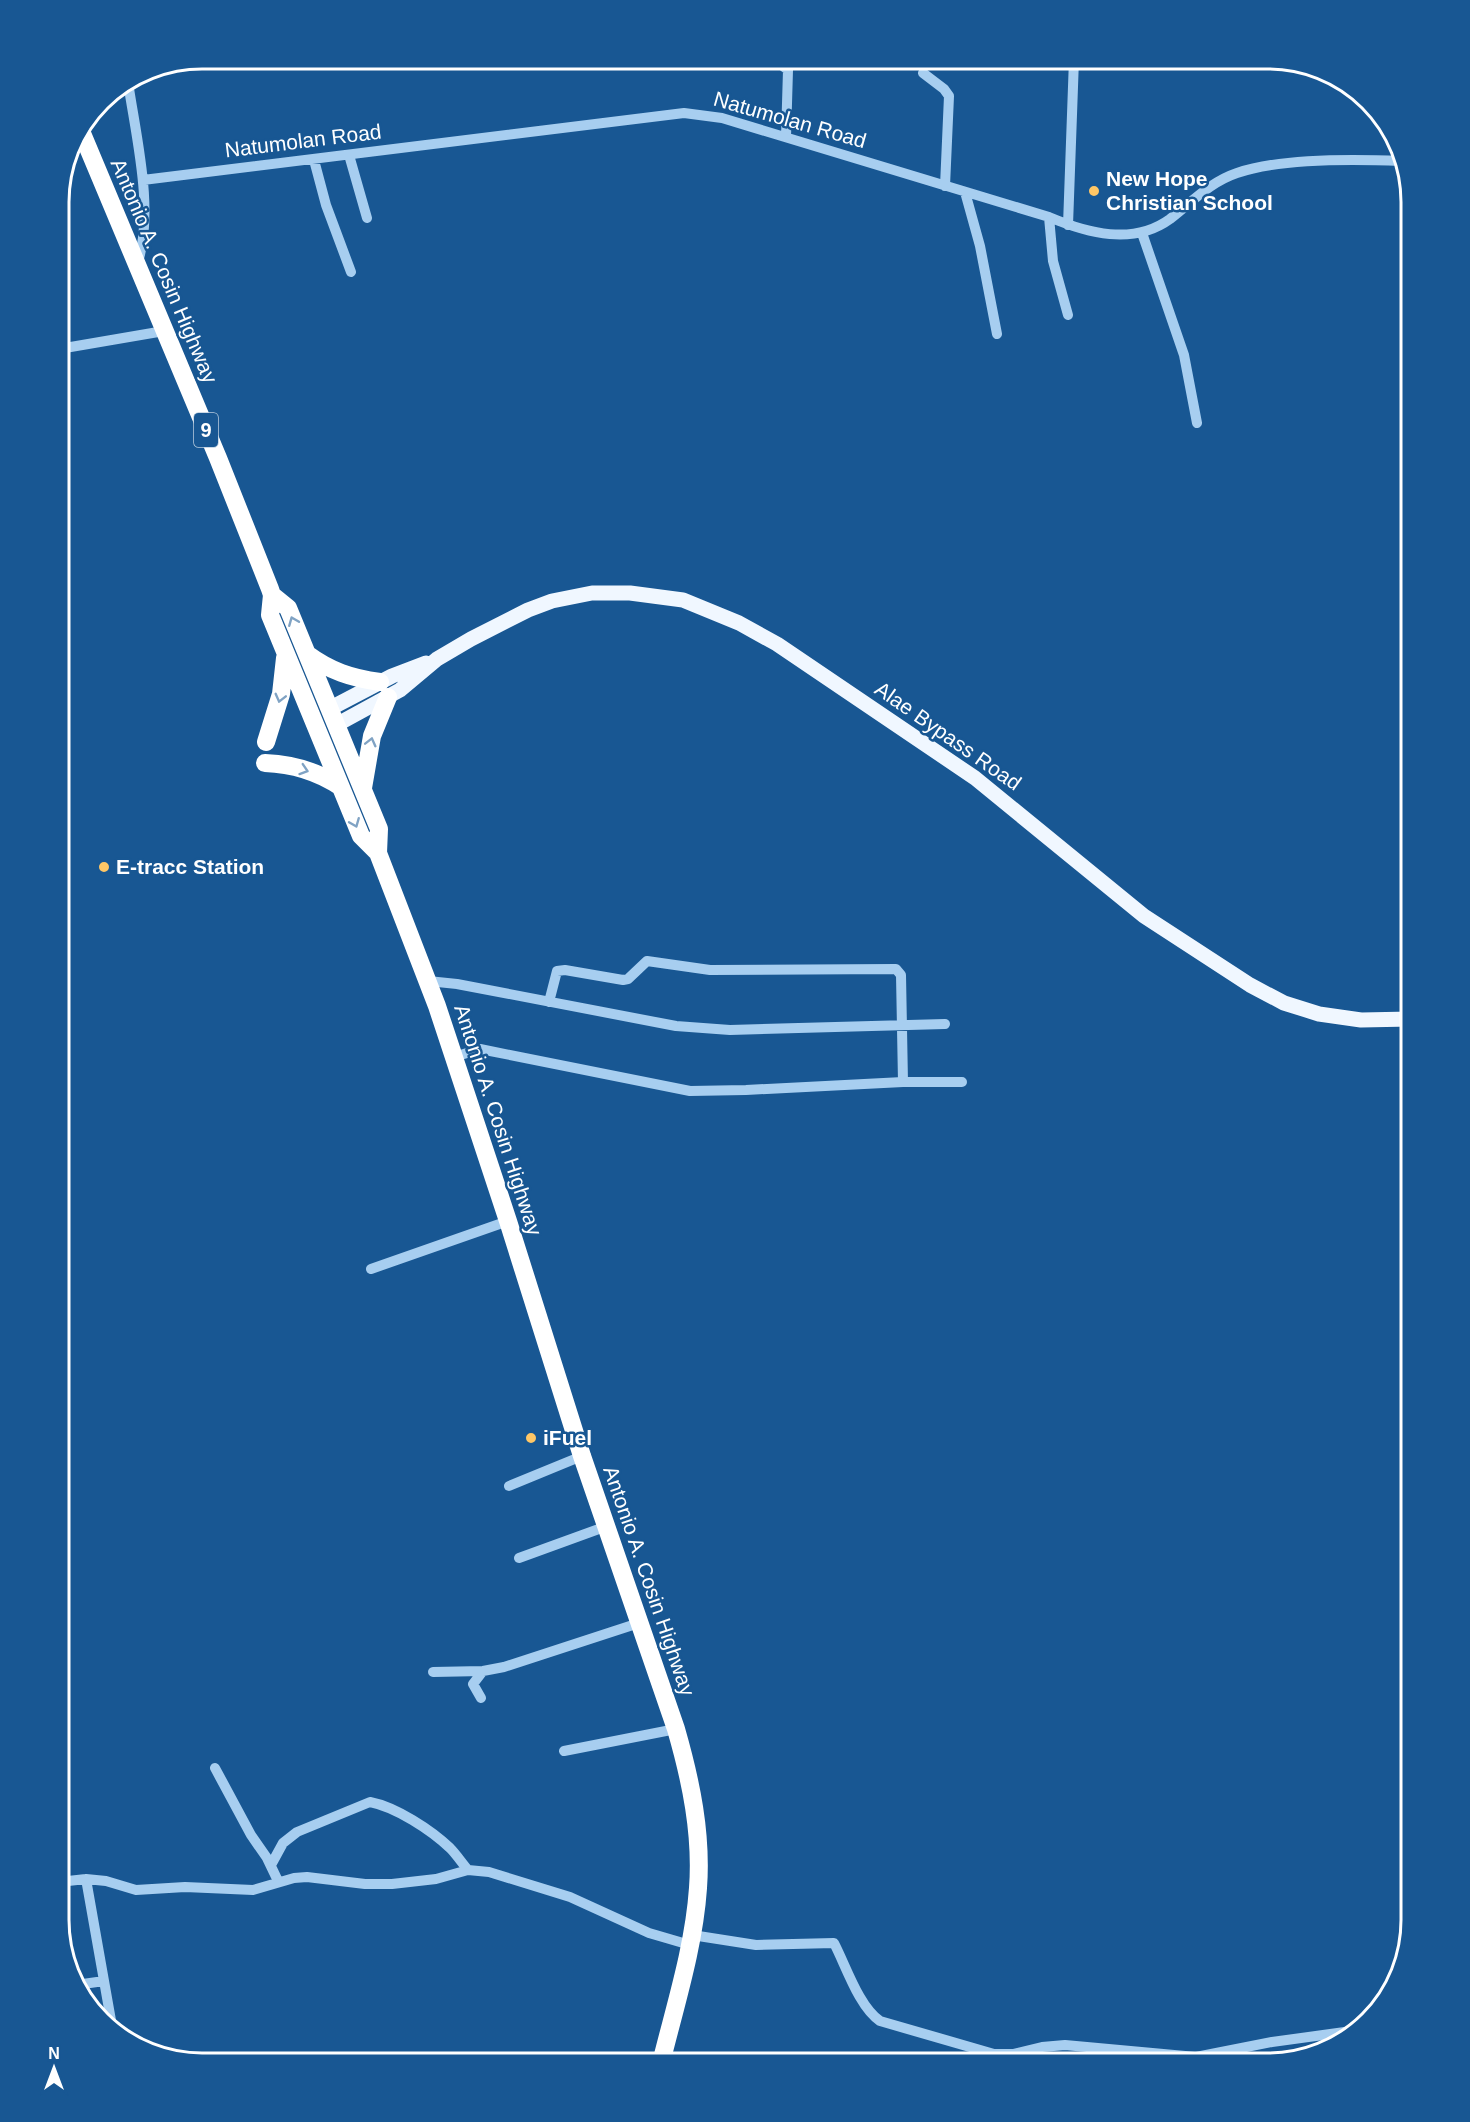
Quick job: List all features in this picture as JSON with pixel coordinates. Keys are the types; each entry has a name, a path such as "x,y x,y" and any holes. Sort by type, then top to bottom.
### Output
{"highway":[{"name":"Antonio A. Cosin Highway","path":"85,140 218,458 272,595 270,615 285,653 361,836 378,853 428,981 508,1221 582,1456 676,1729 689,1774 698,1839 698,1886 691,1940 663,2053"},
{"name":"Antonio A. Cosin Highway","path":"272,595 288,608 363,790 379,829 378,853"},
{"path":"266,742 281,694 285,653"},
{"path":"307,654 330,670 384,690 372,736 363,790"},
{"path":"315,726 332,717"},
{"path":"265,763 298,767 329,779 341,787"}],"main road":[{"name":"Alae Bypass Road","path":"332,717 384,690 471,639 528,610 573,596 610,592 683,600 739,623 777,644 975,778 1144,916 1250,985 1284,1003 1319,1014 1361,1020 1401,1019"}],"street":[{"path":"786,138 787,69"},
{"path":"1068,225 1074,69"},
{"path":"923,73 944,88 949,96 945,186"},
{"path":"129,90 143,180 142,250 137,265"},
{"name":"Natumolan Road","path":"143,180 684,113 722,118 1049,217 1068,225 1104,234 1125,235 1142,233 1171,219 1215,184 1250,169 1313,162 1394,161"},
{"path":"349,155 367,218"},
{"path":"314,160 326,205 351,272"},
{"path":"964,192 980,246 997,334"},
{"path":"1049,217 1053,261 1068,315"},
{"path":"1142,233 1184,355 1197,423"},
{"path":"69,347 164,331"},
{"path":"549,1002 554,977 560,970 623,980 628,979 643,963 653,961 688,968 723,971 891,968 900,971 901,975 903,1082"},
{"path":"428,981 457,984 696,1028 729,1030 945,1024"},
{"path":"454,1057 480,1049 690,1091 903,1082 962,1082"},
{"path":"371,1269 508,1221"},
{"path":"509,1486 582,1456"},
{"path":"519,1558 607,1526"},
{"path":"433,1672 483,1671 639,1623"},
{"path":"481,1698 473,1684 483,1671"},
{"path":"564,1751 676,1729"},
{"path":"215,1768 278,1881"},
{"path":"271,1865 283,1843 297,1832 370,1802 382,1804 435,1836 451,1849 468,1870"},
{"path":"69,1880 106,1881 141,1890 185,1887 253,1890 278,1881 307,1877 364,1884 392,1884 436,1879 468,1870 489,1872 570,1897 649,1933 691,1940 756,1945 834,1943 874,2017 880,2021 991,2053"},
{"path":"86,1879 110,2016"},
{"path":"86,1984 104,1982"},
{"path":"1216,2053 1338,2032"},
{"path":"1017,2053 1042,2047 1065,2045 1152,2053"}],"place":[{"name":"New Hope Christian School","path":"1094,191"},
{"name":"E-tracc Station","path":"104,867"},
{"name":"iFuel","path":"531,1438"}]}
